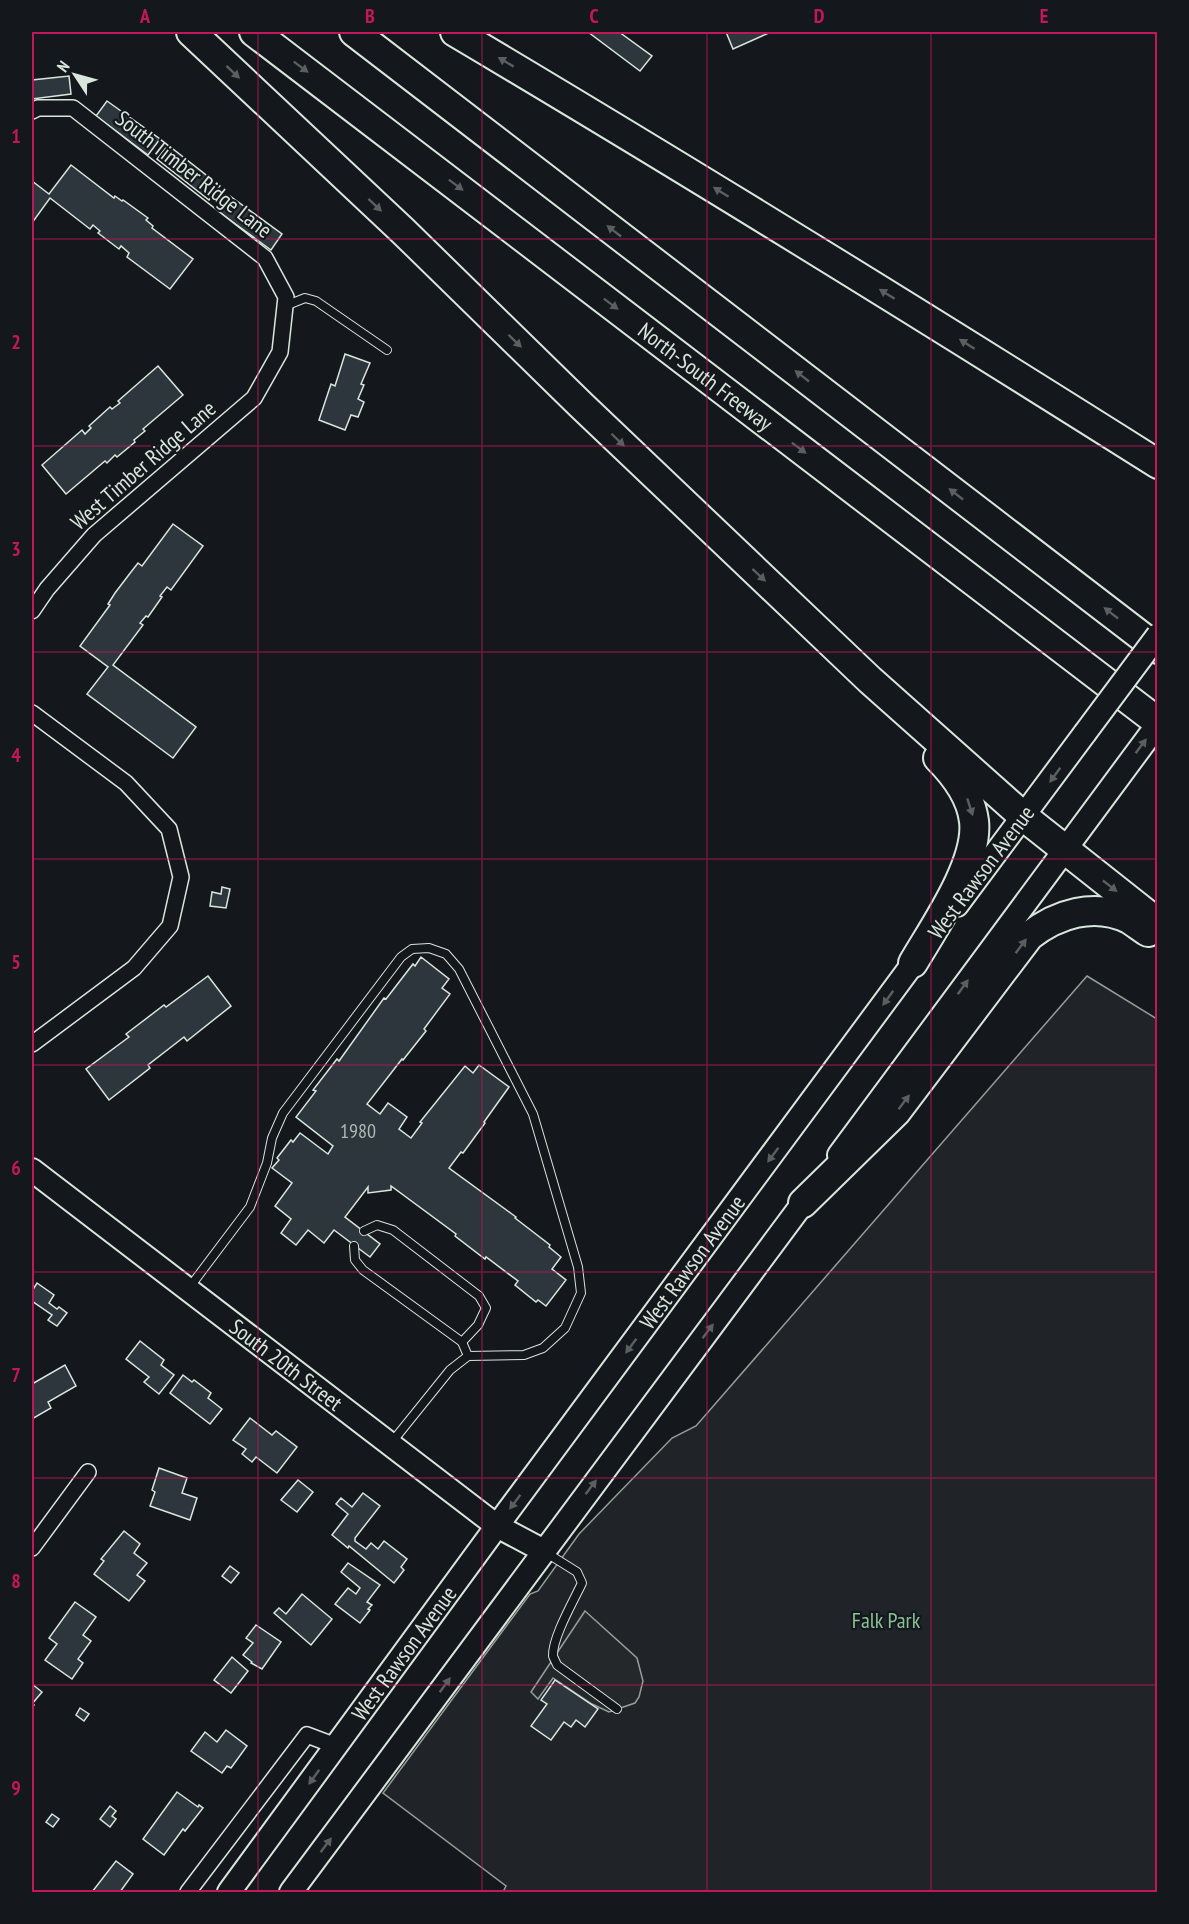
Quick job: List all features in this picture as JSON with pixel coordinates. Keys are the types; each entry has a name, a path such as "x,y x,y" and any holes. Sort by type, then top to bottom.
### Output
{"highway":[{"path":"191,32 403,231 576,400 870,680 1063,850 1158,923"},
{"name":"North-South Freeway","path":"254,32 1158,723"},
{"path":"354,32 1158,649"},
{"path":"455,32 600,118 997,362 1158,464"},
{"path":"997,362 1058,387 1158,442"},
{"path":"870,680 904,724 946,766 960,784 970,805 974,822 974,839 958,885 913,963"},
{"path":"803,1203 896,1112 1029,936 1042,926 1064,916 1096,911 1128,919 1158,937"}],"main road":[{"name":"West Rawson Avenue","path":"229,1893 497,1526 1158,635"},
{"path":"291,1893 1158,723"},
{"name":"South 20th Street","path":"32,1170 497,1526 544,1551"}],"street":[{"name":"South Timber Ridge Lane","path":"32,111 38,108 74,108 265,258 286,297 280,352"},
{"name":"West Timber Ridge Lane","path":"32,611 94,535 254,398 280,352"},
{"path":"32,713 126,783 169,829 181,877 170,926 134,968 32,1044"},
{"path":"32,1548 88,1472"},
{"path":"188,1893 307,1735 336,1746"}],"lane":[{"path":"285,306 305,298 316,301 387,350"},
{"path":"188,1289 250,1207 267,1163 272,1138 283,1113 401,957 412,949 429,948 446,954 459,969 533,1114 578,1267 581,1293 566,1328 543,1348 524,1355 468,1356 450,1370 390,1444"},
{"path":"364,1232 377,1225 393,1230 479,1296 486,1308 478,1325 462,1342"},
{"path":"354,1246 355,1260 363,1270 462,1342 468,1356"},
{"path":"544,1551 578,1572 582,1583 556,1641 553,1656 557,1665 617,1709"}],"green space":[{"name":"Falk Park","path":"1087,976 1157,1019 1157,1892 503,1892 506,1886 383,1793 530,1594 538,1591 579,1534 672,1438 696,1426"}],"shaded area":[{"path":"585,1611 637,1658 643,1681 635,1703 609,1712 592,1704 553,1678 538,1699 531,1692"}],"building":[{"path":"588,32 619,32 652,56 640,71"},
{"path":"726,32 771,32 733,49"},
{"path":"69,76 71,94 32,99 32,80"},
{"path":"107,101 160,139 148,155 96,116"},
{"path":"168,145 220,186 209,200 157,159"},
{"path":"71,165 114,198 115,196 123,200 148,218 146,220 153,226 152,228 193,259 170,289 127,257 129,253 121,246 119,249 98,233 100,231 93,225 90,229 50,198 32,223 32,181 49,194"},
{"path":"230,196 282,234 271,250 219,212"},
{"path":"345,354 370,363 361,384 364,385 358,399 364,402 358,417 351,415 345,430 319,420 331,384 335,386"},
{"path":"158,366 183,395 143,429 145,431 134,440 135,442 117,457 115,455 107,463 105,461 66,494 42,465 82,430 85,434 91,428 89,426 110,407 112,409 120,403 118,401"},
{"path":"173,524 203,546 171,590 167,587 160,596 162,597 148,617 146,616 140,623 143,625 113,665 196,727 173,758 87,694 108,667 80,646 131,572 138,563 142,566"},
{"path":"222,887 230,889 226,908 210,906 212,892 221,894"},
{"path":"421,957 449,979 442,988 450,994 424,1029 426,1031 367,1104 380,1114 388,1103 407,1117 399,1129 411,1138 422,1123 420,1122 465,1066 473,1073 479,1065 509,1087 463,1153 461,1152 449,1168 516,1217 561,1257 552,1269 566,1280 546,1306 538,1300 536,1302 515,1285 518,1281 486,1257 485,1259 455,1236 456,1234 391,1186 391,1190 368,1193 368,1187 345,1217 380,1244 370,1257 334,1230 324,1243 308,1230 296,1245 281,1233 291,1219 275,1206 292,1183 272,1168 279,1160 277,1158 291,1140 293,1142 300,1133 328,1154 333,1146 296,1117 316,1091 313,1090 337,1059 339,1061 384,998 386,999"},
{"path":"208,976 231,1006 187,1041 184,1037 148,1065 150,1068 109,1100 86,1069 129,1037 126,1034 164,1005 166,1007"},
{"path":"37,1283 54,1295 49,1303 67,1313 57,1326 48,1320 52,1315 32,1301 32,1291"},
{"path":"140,1341 164,1360 161,1365 174,1375 159,1394 144,1382 149,1377 126,1359"},
{"path":"65,1365 76,1386 48,1402 51,1408 32,1419 32,1384"},
{"path":"183,1375 211,1393 208,1398 222,1409 210,1424 170,1393"},
{"path":"250,1418 272,1435 276,1431 297,1447 277,1473 256,1457 252,1462 242,1454 246,1449 233,1440"},
{"path":"159,1468 187,1478 182,1493 197,1498 190,1520 150,1506"},
{"path":"298,1480 313,1492 297,1512 281,1500"},
{"path":"363,1493 380,1506 355,1541 366,1549 371,1543 378,1549 384,1541 407,1559 401,1567 404,1570 394,1583 332,1535 348,1514 336,1504 341,1498 352,1507"},
{"path":"124,1531 140,1544 134,1553 147,1563 137,1575 145,1581 129,1601 94,1574 104,1561 101,1559"},
{"path":"348,1563 380,1585 367,1602 372,1605 360,1623 335,1604 348,1588 356,1594 360,1588 341,1572"},
{"path":"230,1566 239,1573 231,1583 222,1576"},
{"path":"302,1594 332,1619 311,1645 274,1613 279,1608 286,1614"},
{"path":"75,1602 96,1617 83,1635 91,1641 78,1659 83,1663 72,1679 45,1660 57,1644 49,1638"},
{"path":"256,1625 281,1642 262,1669 243,1655 253,1643 246,1638"},
{"path":"232,1657 248,1671 231,1693 214,1680"},
{"path":"555,1680 598,1709 585,1727 576,1720 571,1727 564,1722 551,1740 531,1726 547,1704 541,1700"},
{"path":"32,1684 42,1692 32,1704"},
{"path":"80,1708 89,1714 84,1721 76,1715"},
{"path":"226,1730 247,1746 231,1768 227,1766 222,1773 191,1751 205,1732 217,1742"},
{"path":"177,1792 203,1808 185,1831 183,1829 164,1855 143,1839"},
{"path":"110,1806 116,1811 112,1816 116,1819 110,1827 100,1819"},
{"path":"52,1814 59,1819 53,1827 46,1822"},
{"path":"116,1861 133,1874 120,1892 92,1892"}]}
